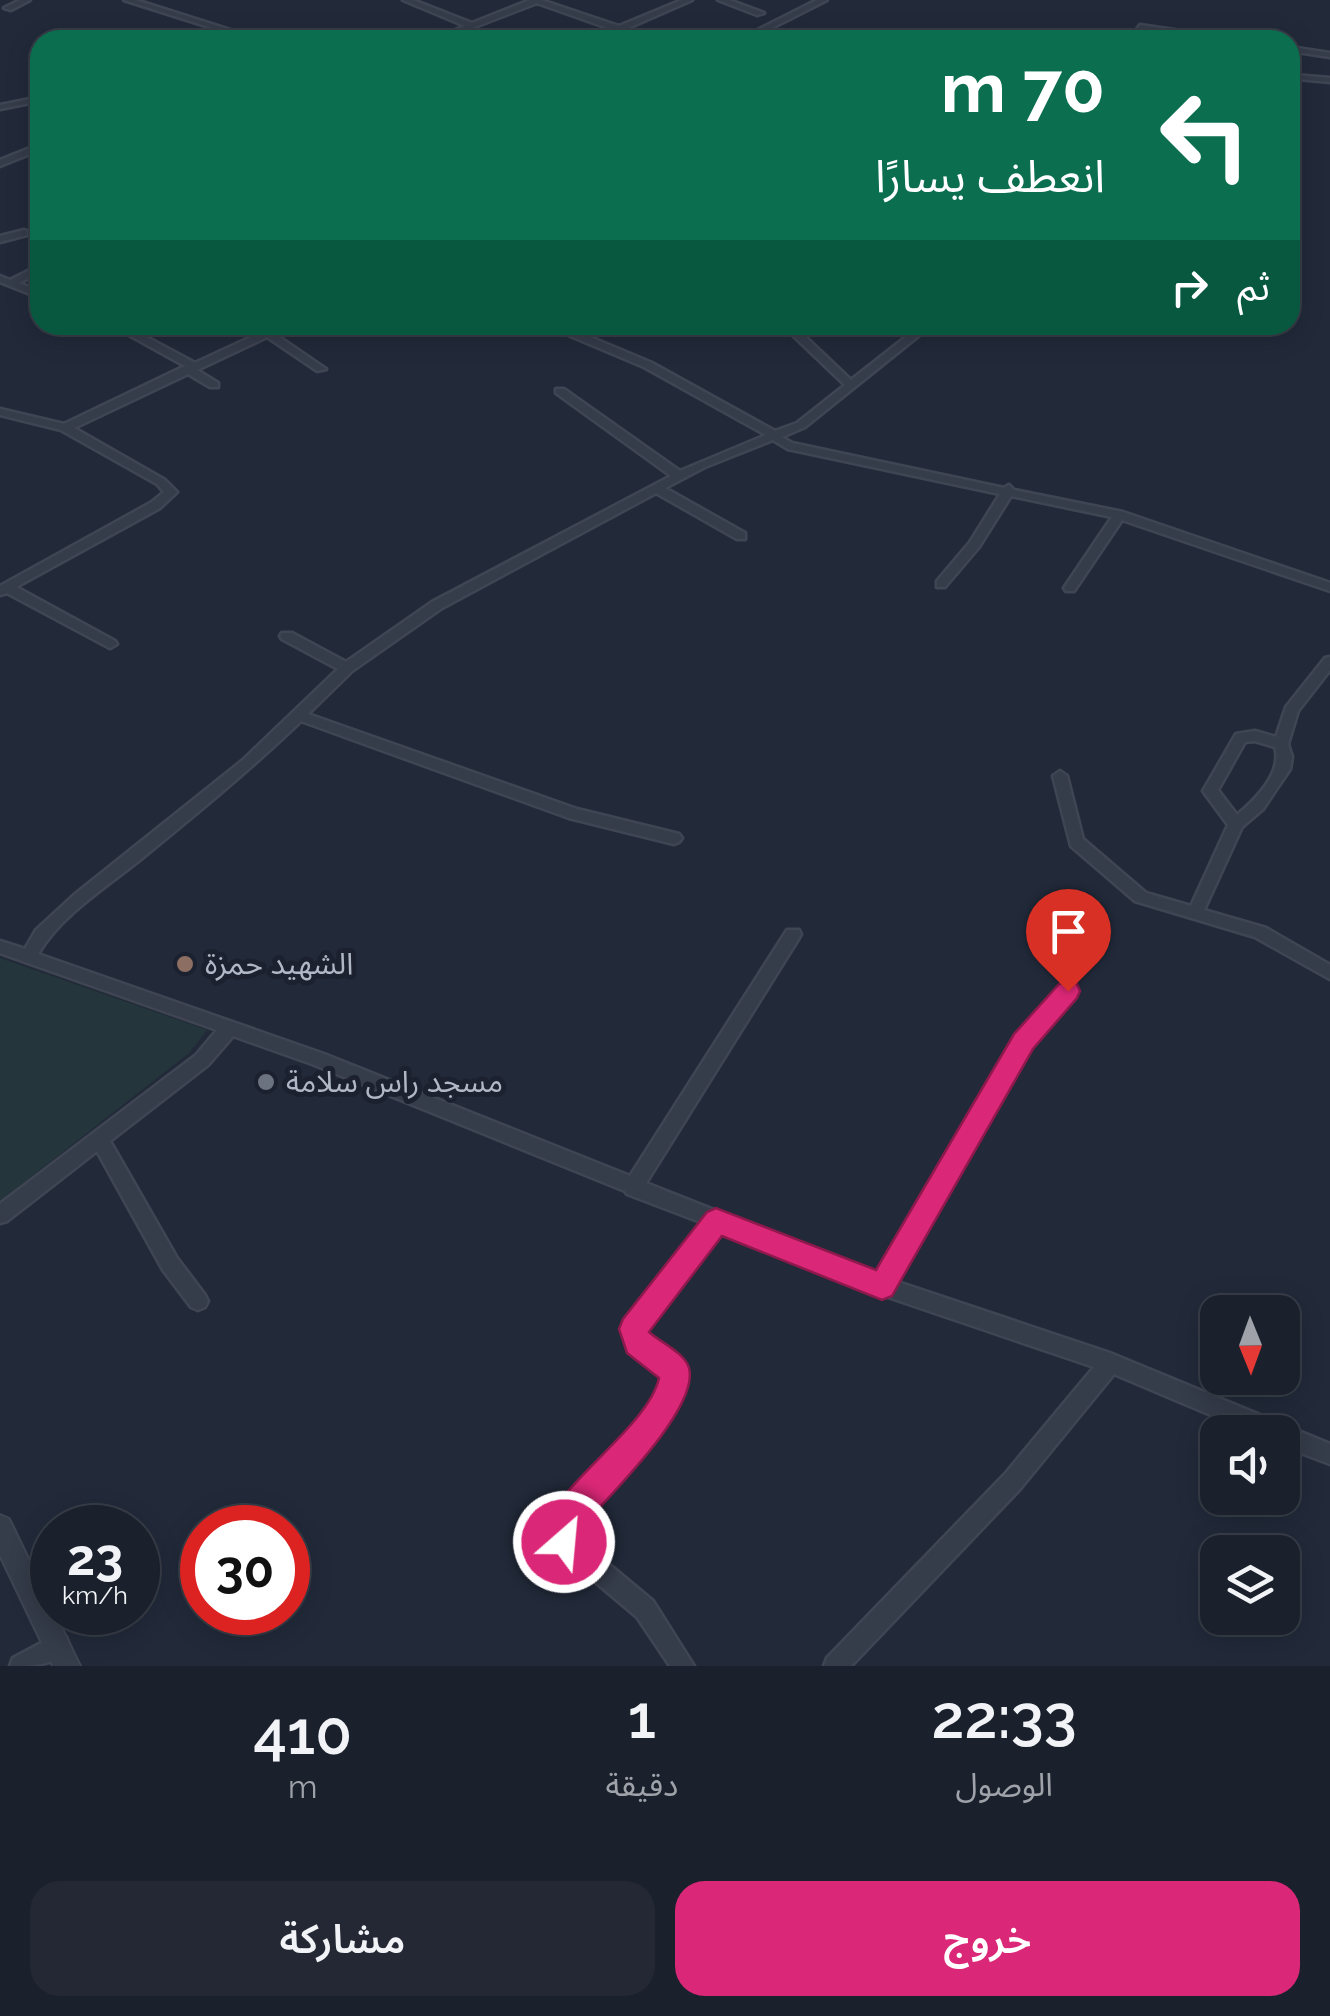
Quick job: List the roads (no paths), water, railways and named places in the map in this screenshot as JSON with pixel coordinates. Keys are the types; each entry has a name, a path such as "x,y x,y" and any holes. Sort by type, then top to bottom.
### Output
{"street":[{"path":"8,8 26,0"},
{"path":"128,0 221,30"},
{"path":"407,0 470,25"},
{"path":"458,30 534,0 623,30"},
{"path":"619,29 688,0"},
{"path":"722,0 760,13"},
{"path":"762,30 823,0"},
{"path":"1140,26 1165,30"},
{"path":"1300,50 1330,55"},
{"path":"1300,77 1330,80"},
{"path":"0,107 30,102"},
{"path":"0,163 30,151"},
{"path":"0,239 24,233"},
{"path":"6,281 30,272"},
{"path":"6,281 30,291"},
{"path":"133,335 214,384"},
{"path":"65,428 263,335"},
{"path":"270,335 321,369"},
{"path":"577,335 648,365 788,446 1120,515 1330,587"},
{"path":"798,335 852,386"},
{"path":"29,956 42,934 80,899 196,808 301,716 347,668 438,605 656,488 725,455 801,426 915,335"},
{"path":"560,391 680,476"},
{"path":"0,412 65,428 161,482 170,492 156,505 3,589"},
{"path":"656,488 741,536"},
{"path":"942,584 975,544 1009,489"},
{"path":"1070,588 1120,515"},
{"path":"3,589 110,644"},
{"path":"287,636 347,668"},
{"path":"1195,913 1236,824 1276,783 1286,756 1281,744 1291,710 1330,661"},
{"path":"301,716 574,814 674,838"},
{"path":"1236,824 1210,792 1216,780 1241,737 1254,736 1281,744"},
{"path":"1060,776 1076,842 1116,874 1128,889 1260,932 1330,973"},
{"path":"633,1188 792,934"},
{"path":"0,947 230,1027 882,1286 1110,1363 1234,1415"},
{"path":"882,1286 1024,1041 1068,991"},
{"path":"0,1215 202,1060 230,1027"},
{"path":"100,1140 170,1264 198,1301"},
{"path":"683,1666 645,1609 564,1542 562,1530 567,1519 638,1440 671,1392 675,1372 638,1343 634,1329 716,1221"},
{"path":"835,1666 1004,1492 1062,1428 1110,1363"},
{"path":"1300,1443 1330,1454"},
{"path":"0,1528 63,1656 21,1666"}],"place":[{"name":"الشهيد حمزة","path":"185,964"},
{"name":"مسجد راس سلامة","path":"266,1082"}]}
